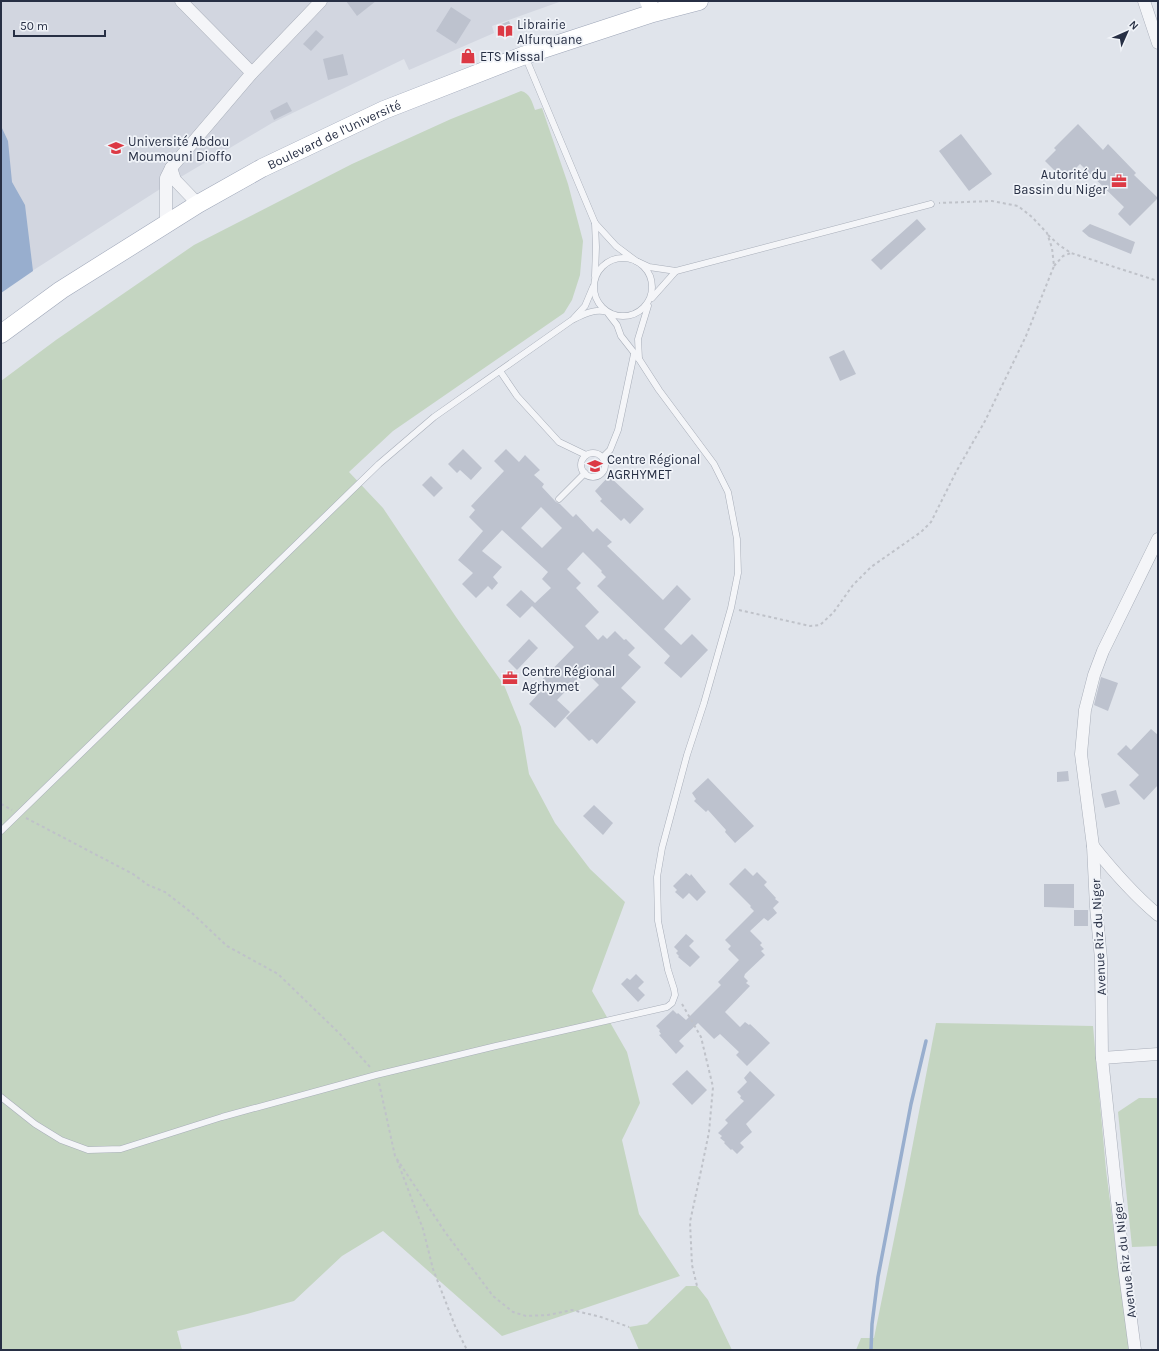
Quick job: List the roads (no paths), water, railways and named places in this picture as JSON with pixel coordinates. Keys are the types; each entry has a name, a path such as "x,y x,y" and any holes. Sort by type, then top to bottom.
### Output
{"main road":[{"name":"Boulevard de l'Université","path":"1,334 61,290 198,204 262,168 384,110 650,7 699,1"}],"street":[{"path":"181,1 252,73"},
{"path":"166,224 166,178 171,168 252,73 321,1"},
{"path":"1144,1 1158,42"},
{"path":"171,168 175,180 198,204"},
{"name":"Avenue Riz du Niger","path":"1135,1350 1124,1267 1102,1058 1101,959 1096,907 1093,846 1081,754 1084,710 1103,651 1158,539"},
{"path":"1093,846 1128,888 1158,915"},
{"path":"1102,1058 1158,1054"}],"lane":[{"path":"525,55 595,223 616,246 643,265 651,278 652,293 638,339 639,359"},
{"path":"1,831 379,464 434,416 572,320 585,306 592,293 599,271 609,262 623,258 636,261 649,267 676,271 931,204"},
{"path":"1,1097 35,1124 61,1140 88,1150 121,1149 222,1117 376,1075 510,1042 659,1010 672,1003 674,989 663,949 658,921 656,877 662,848 687,755 704,703 731,608 738,573 737,539 728,492 714,464 621,336 617,325 600,304 595,294 595,223"},
{"path":"572,320 594,311 607,312 620,316 634,315 646,307 676,271"},
{"path":"603,457 610,450 618,430 634,354"},
{"path":"500,371 517,396 559,442 586,455"},
{"path":"594,452 603,457 605,468 602,473 598,476 592,477 585,473 581,466 581,461 586,455 594,452"},
{"path":"559,499 585,473"}],"water":[{"path":"1,126 8,141 12,182 25,205 33,271 1,293"}],"waterway":[{"path":"871,1350 872,1324 878,1277 911,1104 926,1041"}],"place":[{"name":"Librairie Alfurquane","path":"505,31"},
{"name":"ETS Missal","path":"468,56"},
{"name":"Université Abdou Moumouni Dioffo","path":"116,148"},
{"name":"Autorité du Bassin du Niger","path":"1119,181"},
{"name":"Centre Régional AGRHYMET","path":"595,466"},
{"name":"Centre Régional Agrhymet","path":"510,678"}]}
